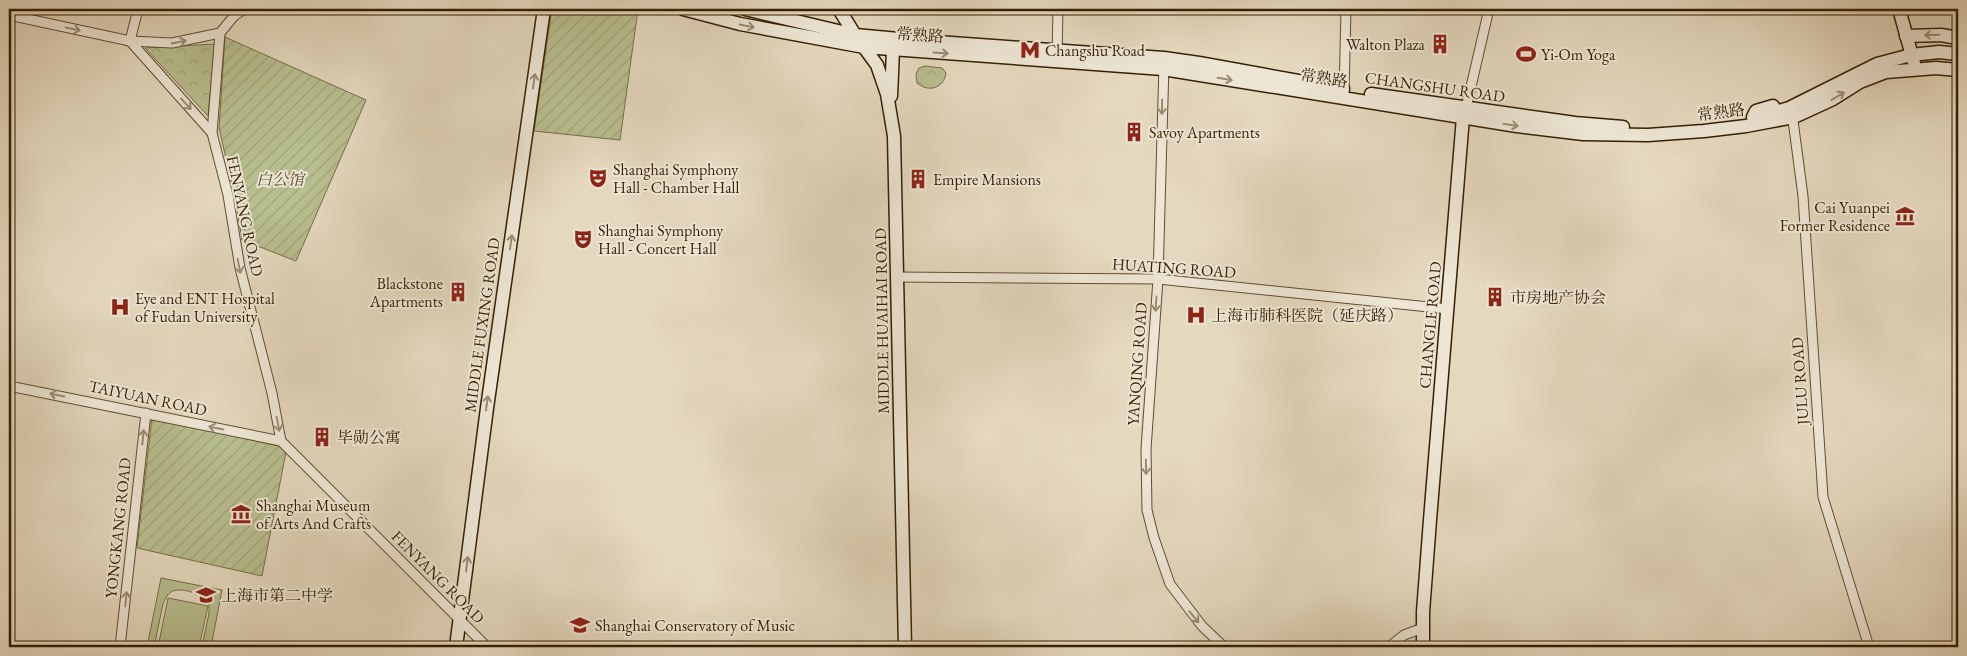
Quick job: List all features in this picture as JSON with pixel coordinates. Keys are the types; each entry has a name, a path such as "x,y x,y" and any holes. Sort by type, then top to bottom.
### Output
{"main road":[{"name":"MIDDLE FUXING ROAD","path":"456,647 488,399 544,9"},
{"name":"常熟路","path":"683,9 740,24 864,47 893,50 1057,56"},
{"name":"CHANGSHU ROAD","path":"745,9 855,35 1057,56 1164,64 1199,63 1344,94 1464,113 1575,124 1628,127 1703,123 1792,113 1877,64 1910,55"},
{"name":"MIDDLE HUAIHAI ROAD","path":"839,9 877,65 887,94 894,136 905,647"},
{"path":"1899,9 1910,55 1916,70"},
{"path":"1906,36 1941,35 1958,38"},
{"path":"890,114 893,50"},
{"name":"常熟路","path":"1753,117 1756,111 1788,101 1872,59 1900,51 1910,55"},
{"path":"1910,55 1939,52 1958,54"},
{"name":"常熟路","path":"1464,113 1583,134 1648,135 1711,130 1792,113 1833,99 1860,82 1886,72 1936,68 1958,70"},
{"name":"CHANGLE ROAD","path":"1423,647 1430,520 1464,113"}],"street":[{"path":"130,41 138,9"},
{"path":"9,15 130,41 172,44 220,33 234,16 244,9"},
{"path":"1057,56 1058,9"},
{"path":"1344,94 1346,9"},
{"name":"CHANGLE ROAD","path":"1464,113 1489,9"},
{"name":"FENYANG ROAD","path":"220,33 212,133 228,195 240,268 272,393 281,441 487,647"},
{"path":"130,41 212,133"},
{"name":"YANQING ROAD","path":"1164,64 1158,279 1146,449 1147,510 1154,538 1170,584 1202,626 1224,647"},
{"name":"JULU ROAD","path":"1792,113 1803,196 1823,497 1868,647"},
{"name":"HUATING ROAD","path":"897,277 1158,279 1448,309"},
{"name":"TAIYUAN ROAD","path":"9,386 281,441"},
{"name":"YONGKANG ROAD","path":"120,647 146,413"},
{"path":"1389,647 1404,635 1423,628"}],"green space":[{"path":"552,9 638,9 620,140 534,131"},
{"name":"白公馆","path":"225,37 366,100 296,261 242,240 234,193 219,128"},
{"path":"215,44 208,116 145,48"},
{"path":"925,66 942,68 946,73 945,78 939,85 926,88 917,83 916,74 919,68"},
{"path":"152,418 279,446 286,452 262,576 137,548"},
{"path":"161,578 222,590 211,647 202,647 209,613 209,603 193,593 177,590 167,596 163,604 154,647 147,647"},
{"path":"168,598 208,606 199,647 158,647"}],"place":[{"name":"Walton Plaza","path":"1440,44"},
{"name":"Changshu Road","path":"1030,50"},
{"name":"Yi-Om Yoga","path":"1526,54"},
{"name":"Savoy Apartments","path":"1134,132"},
{"name":"Shanghai Symphony Hall - Chamber Hall","path":"598,178"},
{"name":"Empire Mansions","path":"918,179"},
{"name":"Cai Yuanpei Former Residence","path":"1905,216"},
{"name":"Shanghai Symphony Hall - Concert Hall","path":"583,239"},
{"name":"Blackstone Apartments","path":"458,292"},
{"name":"市房地产协会","path":"1495,297"},
{"name":"Eye and ENT Hospital of Fudan University","path":"120,307"},
{"name":"上海市肺科医院（延庆路）","path":"1196,315"},
{"name":"毕勋公寓","path":"322,437"},
{"name":"Shanghai Museum of Arts And Crafts","path":"241,514"},
{"name":"上海市第二中学","path":"206,595"},
{"name":"Shanghai Conservatory of Music","path":"580,625"}]}
